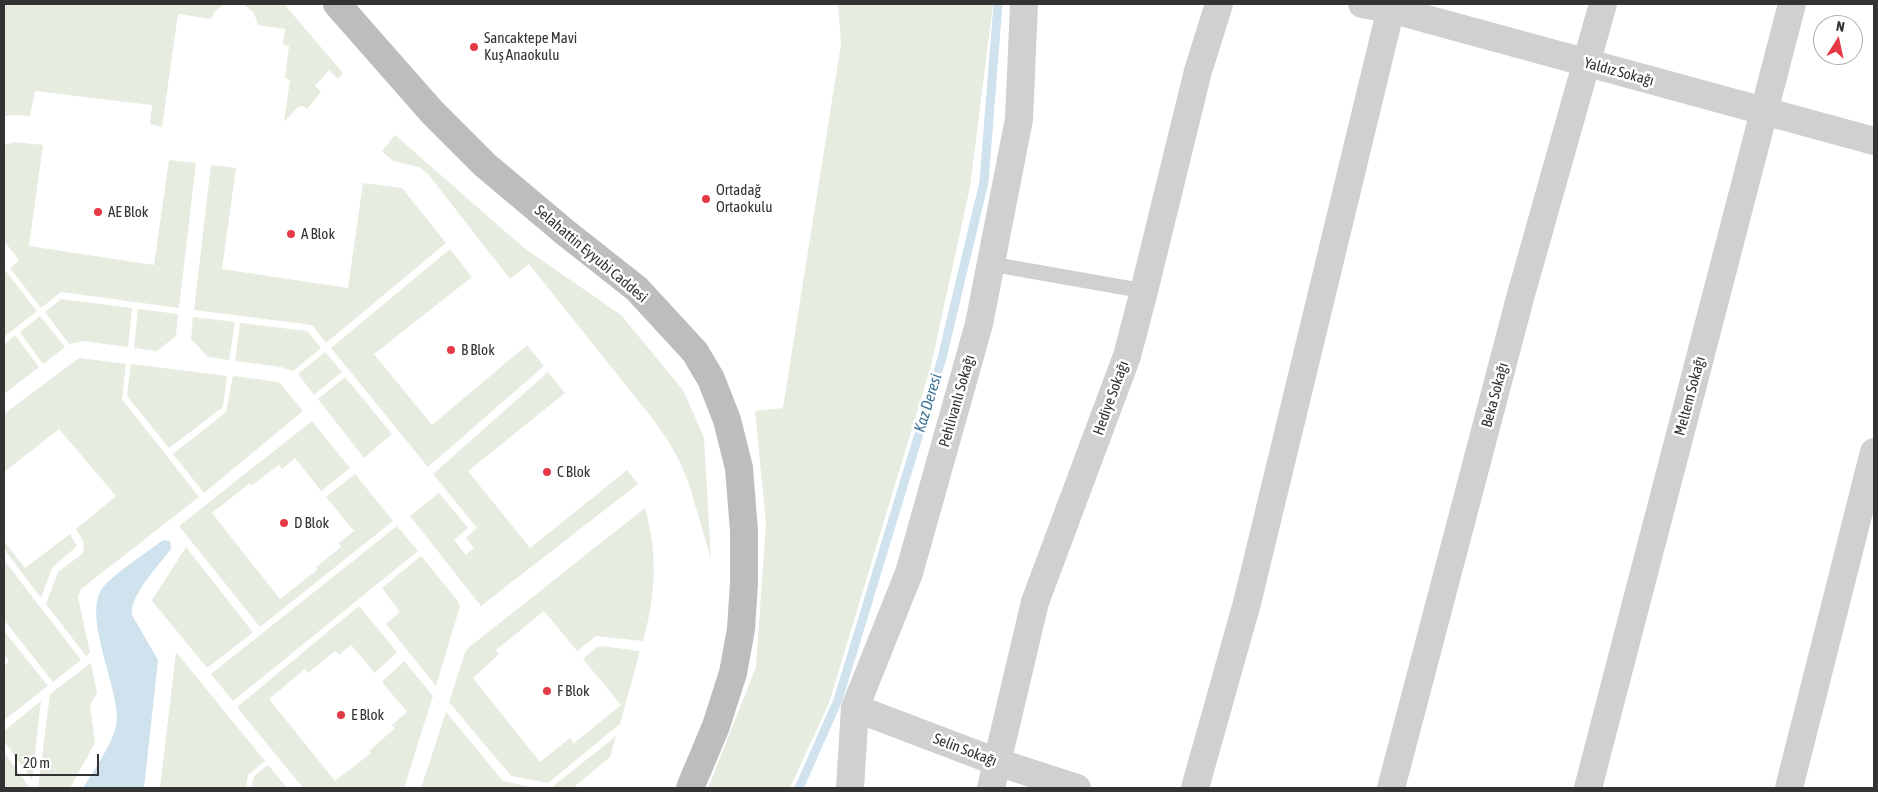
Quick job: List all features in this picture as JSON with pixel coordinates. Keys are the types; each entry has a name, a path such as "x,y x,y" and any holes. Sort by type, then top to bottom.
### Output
{"main road":[{"name":"Selahattin Eyyubi Caddesi","path":"337,4 432,112 485,164 566,233 637,289 695,352 711,379 727,420 739,468 744,531 744,592 742,630 733,673 716,726 690,788"}],"street":[{"name":"Pehlivanlı Sokağı","path":"850,788 855,708 909,573 978,324 1019,119 1024,4"},
{"name":"Hediye Sokağı","path":"991,788 1035,602 1126,356 1144,291 1198,71 1219,4"},
{"name":"Yaldız Sokağı","path":"1362,4 1391,7 1586,63 1874,141"},
{"name":"Beka Sokağı","path":"1391,788 1518,307 1603,4"},
{"name":"Meltem Sokağı","path":"1588,788 1792,4"},
{"path":"1195,788 1247,604 1391,7"},
{"path":"1789,788 1874,452"},
{"name":"Selin Sokağı","path":"855,708 997,762 1077,788"}],"lane":[{"path":"990,264 1144,291"}],"shaded area":[{"path":"4,4 225,4 216,10 211,19 178,14 162,127 150,124 152,105 35,91 30,116 11,115 4,117"},
{"path":"243,4 284,4 343,73 338,79 329,70 315,86 321,92 307,109 303,106 298,107 284,122 290,80 285,78 289,46 283,44 285,29 258,25 254,13"},
{"path":"838,4 993,4 970,187 931,366 829,703 790,788 708,788 756,667 766,523 755,411 783,408 841,44"},
{"path":"395,135 524,248 621,315 683,390 704,438 711,559 689,484 679,460 652,418 529,264 510,279 428,174 419,167 393,161 382,151"},
{"path":"15,142 43,145 29,246 154,265 169,160 196,163 179,308 61,292 41,308 10,268 19,260 4,241 4,145"},
{"path":"211,165 236,168 222,269 348,288 363,183 402,188 446,243 326,343 312,325 194,310"},
{"path":"450,249 472,277 374,354 432,425 527,345 544,366 428,467 331,348"},
{"path":"4,269 37,311 4,337"},
{"path":"61,299 132,308 128,347 84,341 69,344 45,312"},
{"path":"138,309 178,314 176,336 157,351 134,348"},
{"path":"40,316 65,347 43,364 20,332"},
{"path":"193,317 235,322 229,360 208,357 191,339"},
{"path":"240,323 307,331 321,348 293,371 281,367 235,361"},
{"path":"15,335 39,367 4,394 4,345"},
{"path":"325,352 342,372 314,395 298,374"},
{"path":"79,358 126,364 122,399 199,497 81,589 78,597 90,653 86,656 46,604 58,572 82,554 84,544 76,529 116,496 59,429 4,472 4,414"},
{"path":"131,364 227,376 223,407 169,448 127,396"},
{"path":"548,372 565,393 468,471 530,548 627,470 638,484 481,606 410,516 439,493 468,528 454,540 466,555 474,548 466,538 477,528 433,474"},
{"path":"233,376 279,382 303,411 204,493 173,454 226,412"},
{"path":"345,377 392,434 364,458 318,399"},
{"path":"312,421 350,468 321,491 295,458 282,469 279,465 252,485 250,483 212,513 280,599 317,570 316,567 341,547 339,543 354,531 326,497 355,474 393,521 260,627 179,526"},
{"path":"645,508 652,542 654,574 651,607 643,641 596,636 577,651 544,611 496,650 499,654 473,678 540,762 570,738 574,743 621,705 583,659 601,646 640,651 620,724 548,783 511,776 449,702 465,653 468,648"},
{"path":"397,526 418,551 233,701 211,674"},
{"path":"70,534 77,546 52,568 41,598 4,549 4,541 25,568"},
{"path":"186,547 252,631 252,633 207,668 152,600"},
{"path":"421,556 460,606 436,686 386,624 400,612 382,588"},
{"path":"4,560 81,660 53,682 4,620"},
{"path":"359,606 397,652 375,673 351,645 339,655 335,651 308,673 305,669 269,699 335,781 371,753 369,751 395,728 392,725 407,712 382,682 404,661 433,696 404,788 303,788 237,707"},
{"path":"4,631 48,686 4,720 4,666 9,661 4,654"},
{"path":"176,652 265,761 248,775 246,788 160,788"},
{"path":"91,663 97,693 90,705 95,743 70,788 38,788 50,694"},
{"path":"41,701 32,780 4,741 4,731"},
{"path":"446,712 503,781 536,788 421,788"},
{"path":"616,736 610,757 573,788 551,788"},
{"path":"4,752 30,788 4,788"},
{"path":"268,765 287,788 251,788 254,776"}],"water":[{"path":"163,540 170,541 171,549 140,590 132,607 132,615 158,660 144,788 83,788 113,736 117,720 113,689 96,618 97,603 101,590 120,571"}],"waterway":[{"name":"Kaz Deresi","path":"799,788 838,700 942,358 984,182 998,4"}],"place":[{"name":"Sancaktepe Mavi Kuş Anaokulu","path":"474,47"},
{"name":"Ortadağ Ortaokulu","path":"706,199"},
{"name":"AE Blok","path":"98,212"},
{"name":"A Blok","path":"291,234"},
{"name":"B Blok","path":"451,350"},
{"name":"C Blok","path":"547,472"},
{"name":"D Blok","path":"284,523"},
{"name":"F Blok","path":"547,691"},
{"name":"E Blok","path":"341,715"}]}
